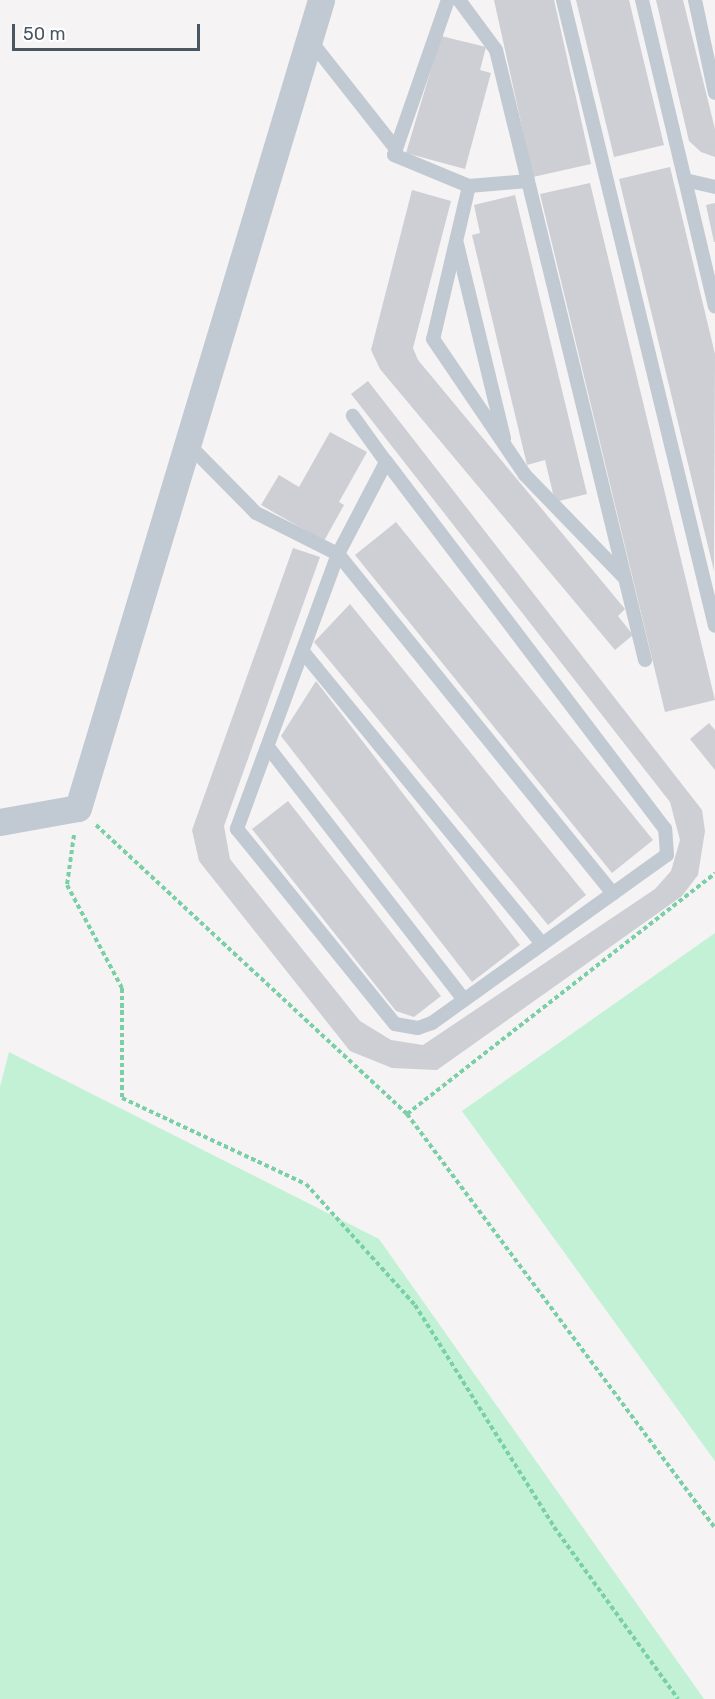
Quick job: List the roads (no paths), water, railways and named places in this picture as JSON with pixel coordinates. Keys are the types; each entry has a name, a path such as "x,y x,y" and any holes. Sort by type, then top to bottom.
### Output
{"street":[{"path":"0,822 78,808 321,0"}],"lane":[{"path":"448,0 394,155 468,186 528,181"},
{"path":"459,0 496,50 645,660"},
{"path":"563,0 715,626"},
{"path":"642,0 715,307"},
{"path":"695,0 709,33 715,93"},
{"path":"310,40 396,149"},
{"path":"685,180 715,187"},
{"path":"468,186 433,339 525,475 625,579"},
{"path":"456,239 507,448"},
{"path":"353,416 665,829 667,855 464,1000 418,1028 395,1024 237,829 304,653 338,554 386,462"},
{"path":"188,444 256,513 338,554 613,893"},
{"path":"304,653 542,944"},
{"path":"268,747 464,1000"}]}
